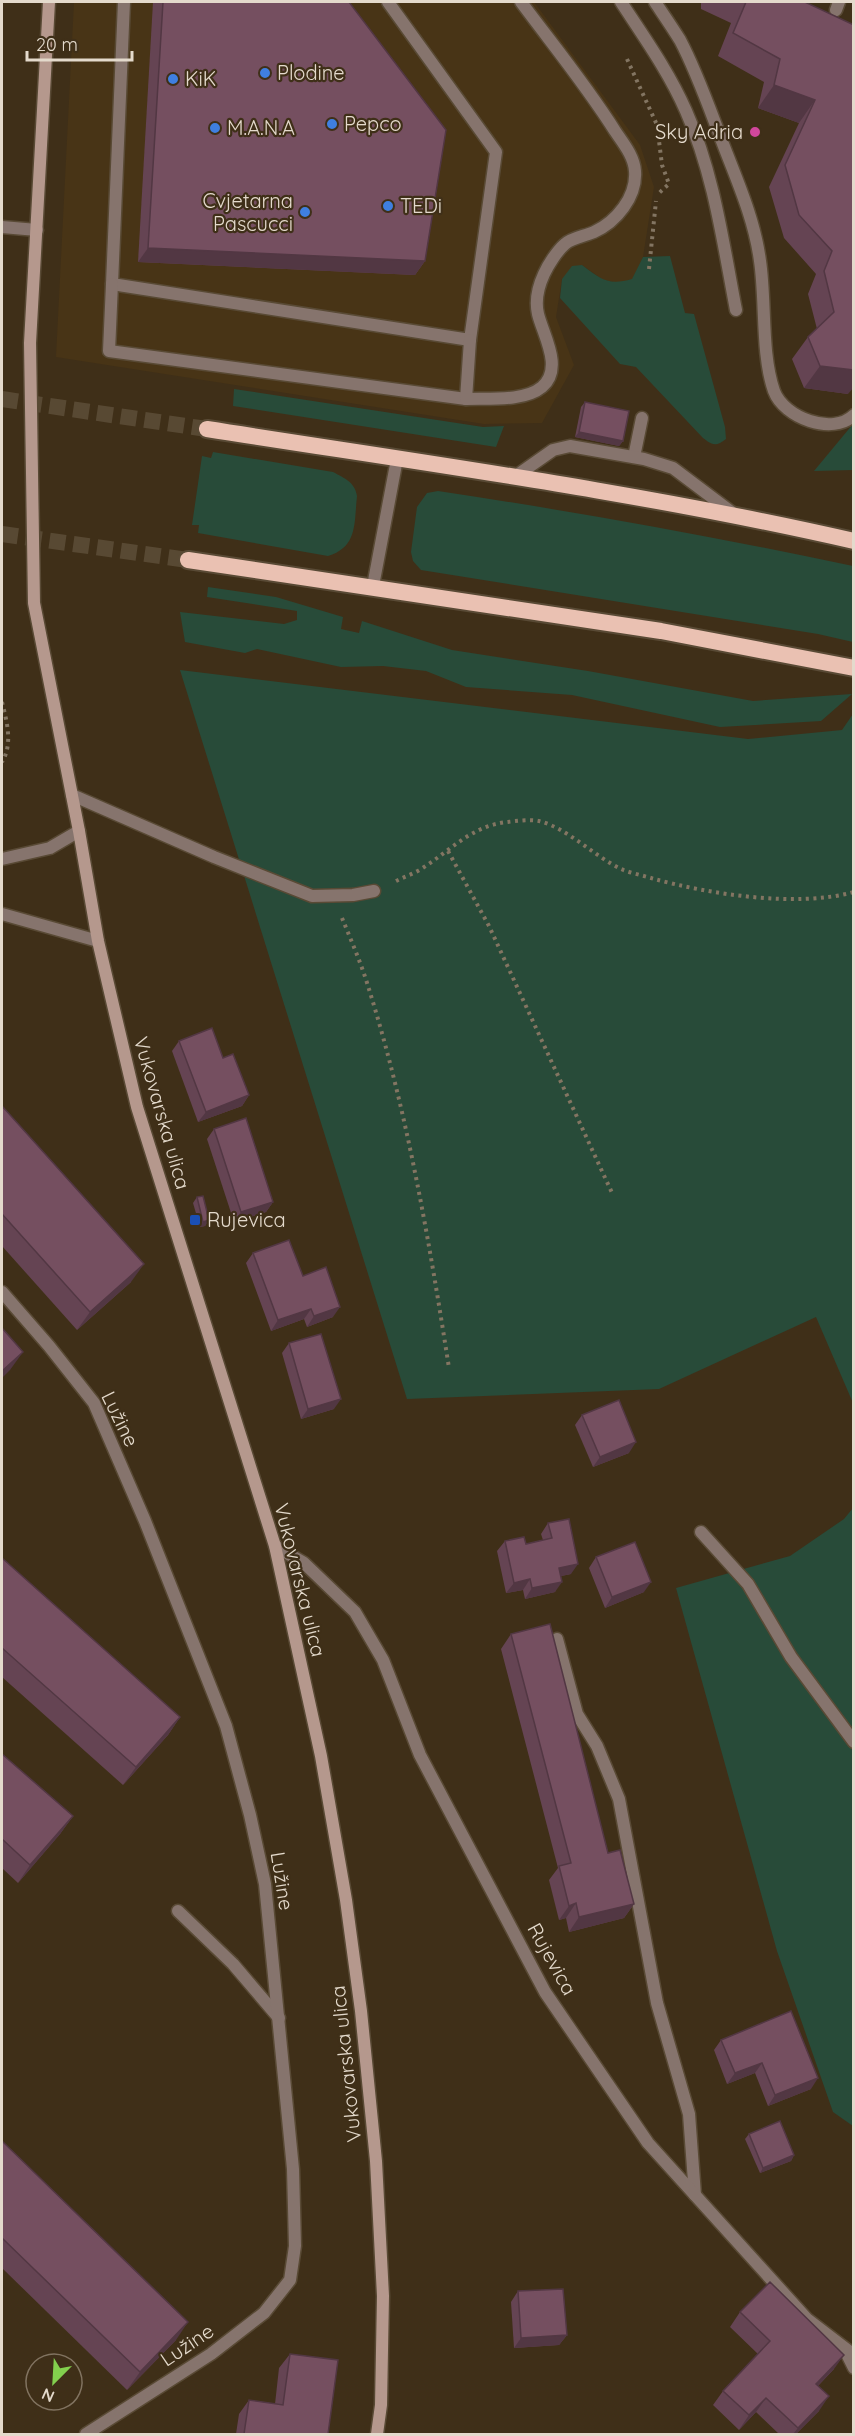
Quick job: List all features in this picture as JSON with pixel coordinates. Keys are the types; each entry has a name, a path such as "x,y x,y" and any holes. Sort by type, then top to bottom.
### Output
{"highway":[{"path":"207,429 516,476 735,514 854,541"},
{"path":"188,560 373,586 661,632 854,668"}],"main road":[{"name":"Vukovarska ulica","path":"49,2 30,343 34,603 79,831 98,942 137,1107 275,1546 321,1756 346,1900 362,2011 375,2161 383,2296 381,2405 377,2434"}],"street":[{"path":"124,2 109,351 466,399 524,396 543,387 551,369 551,349 538,313 537,295 544,273 565,243 597,231 613,220 627,201 634,184 635,171 631,155 588,87 521,2"},
{"path":"388,2 496,152 470,340 466,399"},
{"path":"621,2 669,75 691,123 710,177 736,310"},
{"path":"655,2 684,50 744,197 754,228 765,307 766,346 775,393 792,413 823,425 847,422 854,415"},
{"path":"2,227 37,231"},
{"path":"112,284 470,340"},
{"path":"634,457 642,418"},
{"path":"516,476 553,450 570,446 634,457 673,468 735,514"},
{"path":"373,586 397,459"},
{"path":"72,795 312,896 353,895 374,891"},
{"path":"2,859 50,848 79,831"},
{"path":"2,914 98,942"},
{"name":"Lužine","path":"2,1292 94,1403 145,1521 226,1726 250,1815 265,1884 294,2169 295,2246 290,2280 264,2313 211,2354 86,2434"},
{"path":"701,1532 748,1584 791,1656 854,1742"},
{"name":"Rujevica","path":"275,1546 304,1563 355,1612 383,1660 420,1755 545,1992 648,2143 807,2319 849,2352"},
{"path":"557,1639 577,1714 597,1746 619,1799 657,2003 689,2114 695,2195"},
{"path":"178,1911 233,1964 279,2018"},
{"path":"849,2352 854,2368"}],"path":[{"path":"634,52 626,57 657,124 662,165 669,184 657,196 649,269"},
{"path":"2,702 9,728 6,754 2,762"},
{"path":"374,891 419,871 448,851 463,837 487,825 538,821 564,832 597,856 624,870 678,886 791,899 834,898 854,892"},
{"path":"448,851 489,926 613,1195"},
{"path":"334,896 368,984 391,1068 432,1256 449,1368"}],"shaded area":[{"path":"74,2 534,2 640,145 654,187 643,257 632,280 618,283 603,280 582,265 562,279 556,317 574,365 542,423 484,424 56,357"}],"green space":[{"path":"670,256 685,313 694,314 725,427 726,439 717,444 712,444 703,438 636,367 620,364 560,298 562,279 572,266 582,265 605,280 617,282 632,279 643,257"},
{"path":"234,389 483,427 504,426 496,447 233,406"},
{"path":"853,424 853,470 814,471"},
{"path":"213,452 333,472 345,479 354,487 357,496 353,533 350,540 345,547 328,556 198,533 199,525 192,525 202,456 211,458"},
{"path":"438,491 647,526 853,566 853,642 818,634 421,570 413,561 411,552 417,507 427,493"},
{"path":"208,587 276,597 343,617 341,629 359,633 362,621 452,650 588,671 753,701 852,694 821,721 720,727 572,695 466,687 426,671 383,666 341,667 257,649 245,653 185,642 180,612 284,624 297,620 297,611 207,597"},
{"path":"180,670 748,739 842,730 853,714 853,1403 816,1317 659,1389 407,1399"},
{"path":"853,1508 853,2126 833,2112 777,1951 676,1588 790,1556 844,1519"}],"building":[{"name":"Plodine","path":"163,2 349,2 446,130 425,261 148,248"},
{"path":"746,2 805,2 854,25 854,370 820,366 808,337 834,312 824,271 832,251 799,215 785,165 815,100 774,85 780,59 733,33"},
{"path":"585,402 629,411 623,441 579,432"},
{"path":"212,1028 223,1058 233,1054 249,1095 206,1112 179,1041"},
{"path":"2,1106 144,1264 90,1312 2,1214"},
{"path":"246,1118 273,1202 241,1212 214,1129"},
{"path":"203,1196 209,1220 203,1222 197,1197"},
{"path":"289,1240 303,1276 326,1267 340,1307 314,1316 311,1309 278,1320 253,1253"},
{"path":"2,1328 23,1352 2,1371"},
{"path":"321,1334 341,1399 308,1409 289,1343"},
{"path":"619,1400 636,1442 600,1457 582,1415"},
{"path":"569,1519 578,1564 559,1568 562,1582 532,1588 530,1579 514,1583 505,1541 524,1537 526,1544 552,1538 548,1523"},
{"path":"635,1542 651,1582 612,1597 596,1557"},
{"path":"2,1558 180,1717 136,1767 2,1648"},
{"path":"550,1624 608,1853 620,1850 634,1904 579,1917 576,1903 569,1906 559,1866 571,1863 511,1634"},
{"path":"2,1754 73,1816 30,1865 2,1839"},
{"path":"791,2011 818,2078 775,2095 762,2063 735,2073 721,2040"},
{"path":"780,2121 794,2155 763,2168 749,2134"},
{"path":"2,2141 188,2322 140,2372 2,2238"},
{"path":"770,2282 844,2355 816,2384 829,2396 798,2428 766,2398 749,2415 723,2391 770,2341 740,2312"},
{"path":"563,2289 567,2335 521,2338 518,2291"},
{"path":"290,2354 338,2360 328,2434 244,2434 249,2400 283,2405"}],"tunnel":[{"path":"2,399 207,429"},
{"path":"2,534 188,560"}],"place":[{"name":"Plodine","path":"265,73"},
{"name":"KiK","path":"173,79"},
{"name":"Pepco","path":"332,124"},
{"name":"M.A.N.A","path":"215,128"},
{"name":"Sky Adria","path":"755,132"},
{"name":"TEDi","path":"388,206"},
{"name":"Cvjetarna Pascucci","path":"305,212"},
{"name":"Rujevica","path":"195,1220"}]}
